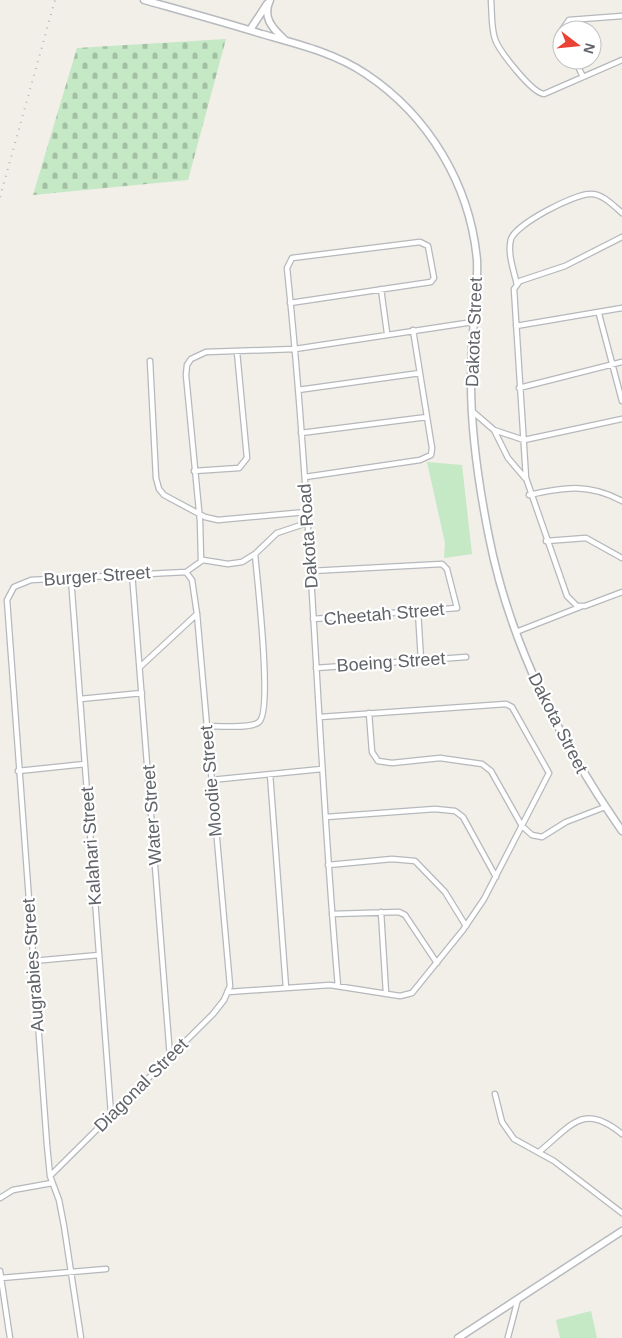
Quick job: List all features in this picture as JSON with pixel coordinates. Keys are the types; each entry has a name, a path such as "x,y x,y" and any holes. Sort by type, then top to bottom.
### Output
{"street":[{"name":"Dakota Street","path":"144,0 320,50 366,73 404,104 435,143 463,196 473,238 477,272 473,322 472,411 489,536 502,591 516,632 550,713 576,761 622,831"},
{"path":"250,30 270,0"},
{"path":"270,0 266,12 267,18 275,31 286,40"},
{"path":"491,0 497,44 531,86 540,94 622,60"},
{"path":"569,20 622,16"},
{"path":"579,70 582,76"},
{"path":"580,607 572,603 567,596 530,495 526,478 519,388 514,289 516,285 510,251 511,240 515,231 579,195 591,193 610,202 622,213"},
{"path":"516,285 527,278 564,266 622,237"},
{"name":"Dakota Road","path":"338,986 328,865 305,477 287,268 292,258 425,243 430,252 434,281 381,289"},
{"path":"290,303 381,289 387,333"},
{"path":"516,326 600,314 622,308"},
{"path":"600,314 622,401"},
{"path":"201,560 187,365 196,355 206,352 295,348 387,333 473,322"},
{"path":"305,477 427,458 432,452 413,330"},
{"path":"194,471 239,468 247,458 237,352"},
{"path":"150,361 157,484 160,492 171,500 199,512 205,517 218,520 306,512"},
{"path":"519,388 622,362"},
{"path":"298,390 420,373"},
{"path":"472,411 494,430 524,440 622,419"},
{"path":"301,433 427,417"},
{"path":"494,430 508,458 526,478"},
{"path":"530,495 574,487 598,491 622,501"},
{"path":"186,572 201,560 228,564 242,562 255,554 277,533 307,523"},
{"path":"546,541 586,538 622,558"},
{"path":"206,726 252,726 260,722 264,713 266,692 255,554"},
{"name":"Cheetah Street","path":"311,571 442,564 447,570 457,608 313,619"},
{"name":"Moodie Street","path":"186,572 192,580 197,614 230,977 228,992"},
{"name":"Burger Street","path":"11,590 28,580 132,573 186,572"},
{"name":"Water Street","path":"132,573 170,1057"},
{"name":"Kalahari Street","path":"71,578 111,1114"},
{"name":"Augrabies Street","path":"11,590 7,600 6,611 50,1176 62,1212 81,1338"},
{"path":"516,632 622,592"},
{"path":"418,611 421,660"},
{"path":"140,666 197,614"},
{"name":"Boeing Street","path":"316,668 466,657"},
{"path":"80,699 142,693"},
{"path":"228,992 338,986 400,996 412,993 466,926 496,877 549,773 509,705 501,704 320,717"},
{"path":"369,713 372,752 378,761 392,763 440,758 482,764 491,771 522,826 532,835 542,837 566,822 605,807"},
{"path":"18,771 84,764"},
{"path":"211,780 322,769"},
{"path":"270,774 286,988"},
{"path":"326,817 436,809 455,811 465,819 496,877"},
{"path":"328,865 392,859 415,861 445,892 466,926"},
{"path":"381,912 386,993"},
{"path":"332,914 399,912 404,915 437,963"},
{"path":"33,961 99,956"},
{"name":"Diagonal Street","path":"50,1176 213,1014 228,992"},
{"path":"496,1094 502,1122 509,1133 521,1144 539,1152 622,1213"},
{"path":"539,1152 575,1123 587,1117 600,1120 622,1134"},
{"path":"0,1198 13,1190 52,1183"},
{"path":"458,1338 622,1230"},
{"path":"1,1278 106,1269"},
{"path":"0,1271 10,1338"},
{"path":"508,1337 518,1299"}],"green space":[{"path":"226,39 188,180 33,195 77,48"},
{"path":"427,462 462,465 472,554 444,558 445,543"},
{"path":"591,1311 597,1338 560,1338 556,1320"}],"railway":[{"path":"0,197 55,0"}]}
